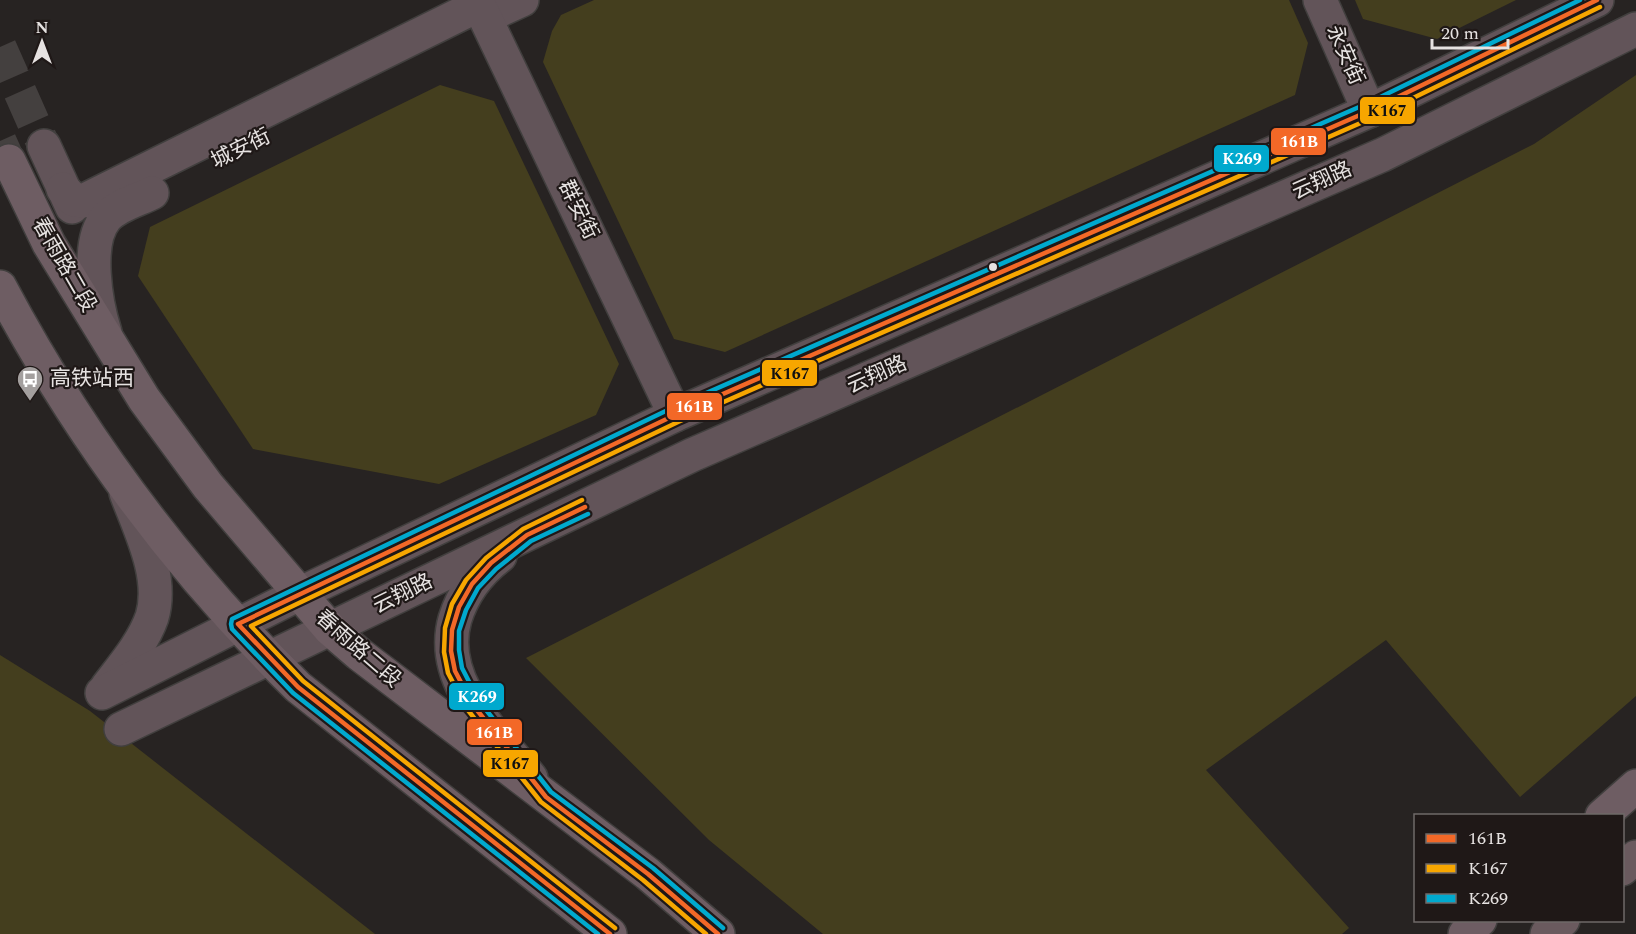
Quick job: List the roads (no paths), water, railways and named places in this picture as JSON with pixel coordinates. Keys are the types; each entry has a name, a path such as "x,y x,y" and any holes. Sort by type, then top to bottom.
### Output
{"highway":[{"path":"1624,868 1636,857"},
{"path":"1547,934 1562,922"}],"main road":[{"name":"春雨路二段","path":"9,161 49,244 144,399 208,486 330,629 359,654 648,874 718,934"},
{"path":"0,287 55,385 124,486 168,543 268,658 298,687 610,934"},
{"path":"1604,814 1636,786"},
{"path":"1465,934 1479,922"}],"street":[{"name":"城安街","path":"63,189 74,200 84,201 522,0"},
{"name":"永安街","path":"1320,0 1369,111"},
{"path":"124,486 150,558 155,600 151,618 132,654 102,693 299,594 675,415 1369,111 1597,0"},
{"name":"城安街","path":"108,339 99,314 94,281 95,252 102,225 112,213 485,16"},
{"name":"群安街","path":"485,16 675,415"},
{"name":"云翔路","path":"121,729 692,455 1382,155 1636,29"},
{"path":"44,146 95,252"},
{"path":"527,535 491,563 472,584 459,607 452,630 451,651 455,671 473,705 546,797"}],"tunnel":[{"path":"0,47 44,146"},
{"path":"0,141 9,161"}],"place":[{"name":"高铁站西","path":"30,402"}]}
